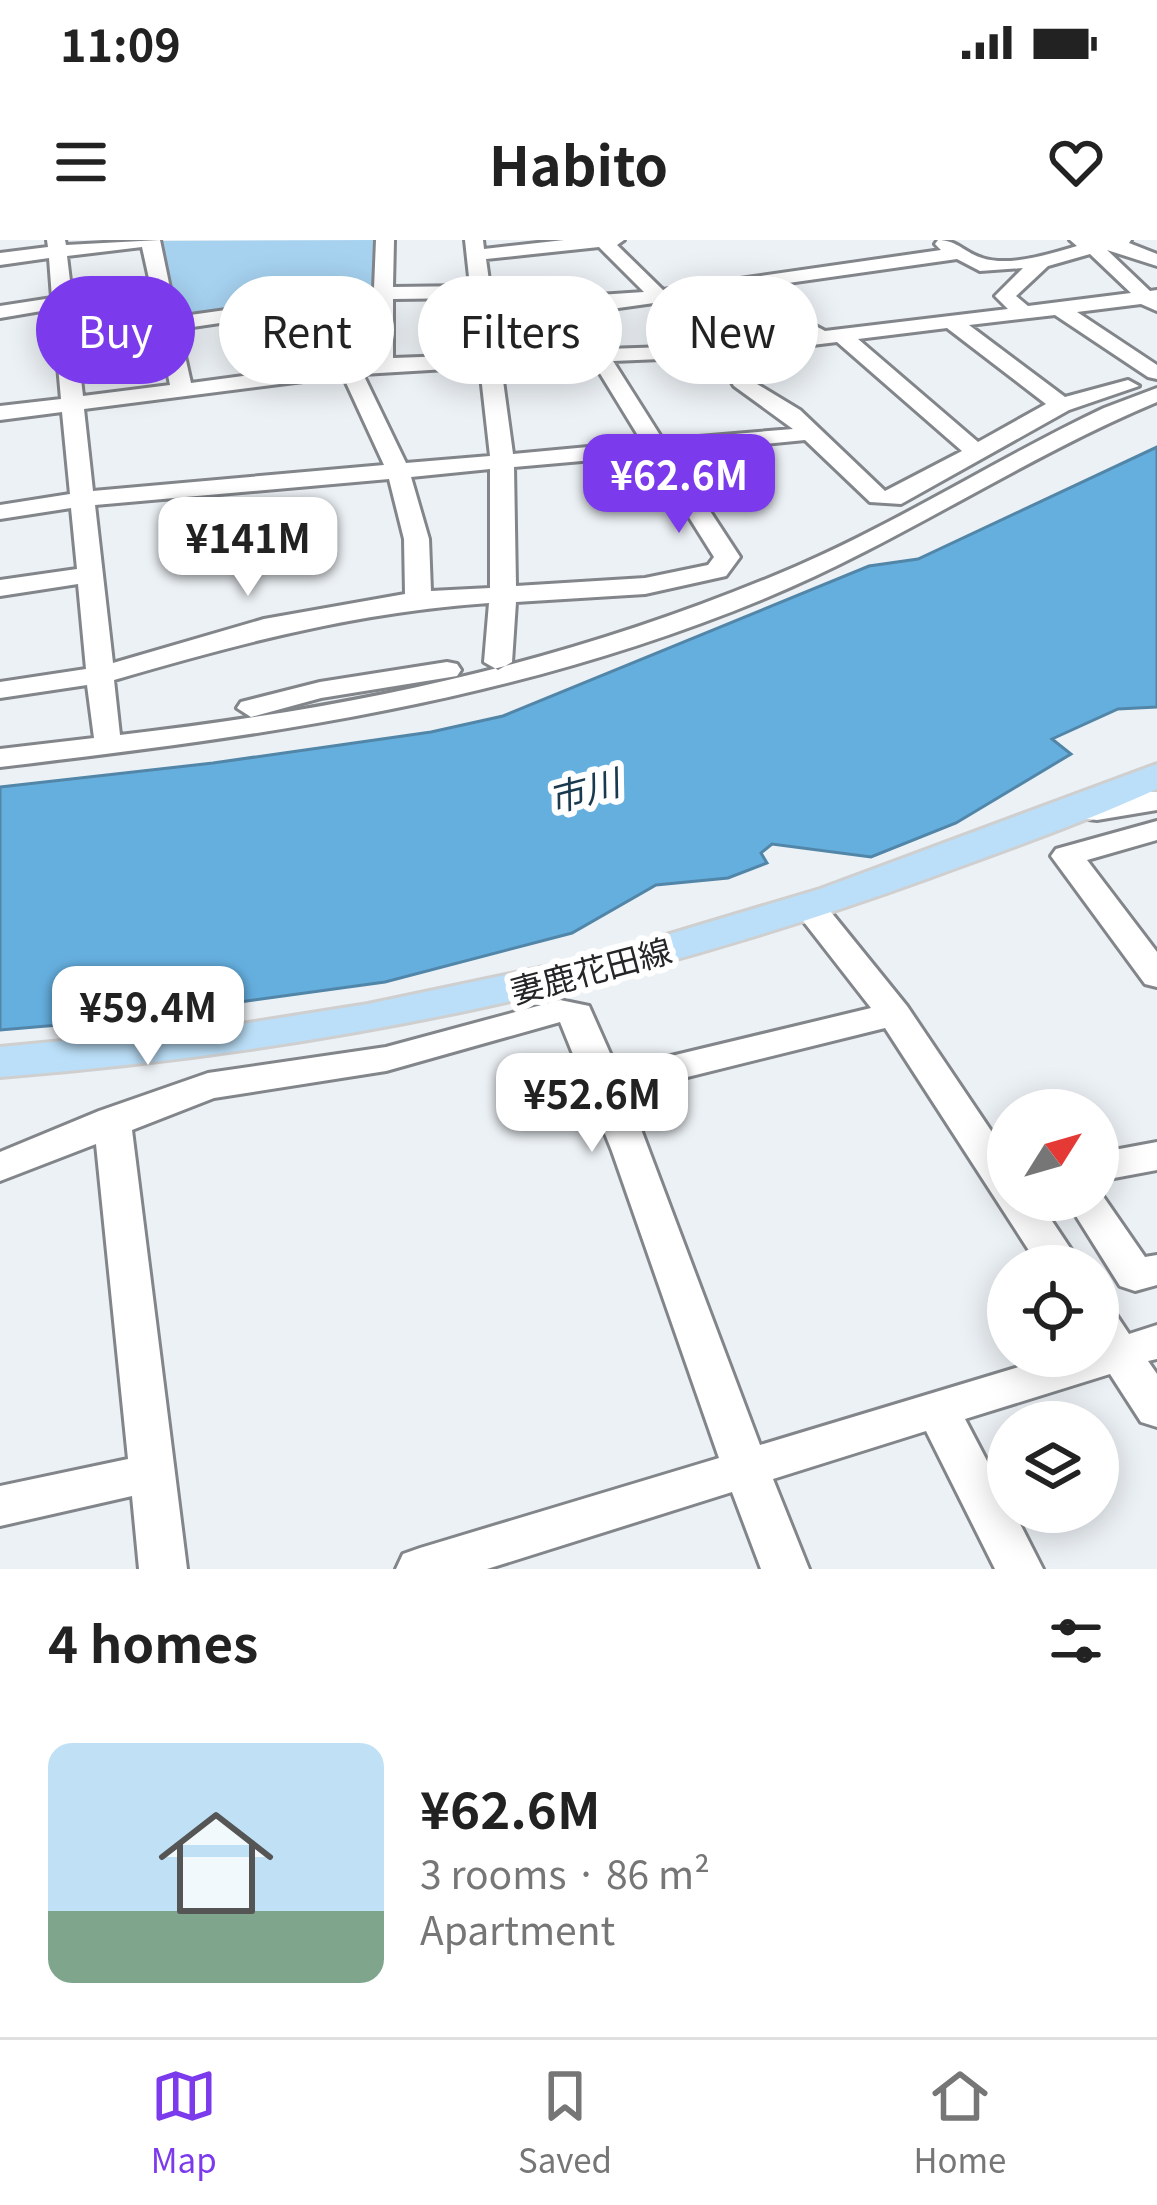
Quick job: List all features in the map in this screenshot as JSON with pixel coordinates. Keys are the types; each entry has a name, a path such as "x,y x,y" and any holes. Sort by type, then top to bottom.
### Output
{"main road":[{"name":"妻鹿花田線","path":"0,1062 188,1048 386,1019 551,984 810,908 1157,775"}],"street":[{"path":"0,312 62,273 151,240 147,268 153,276"},
{"path":"384,276 385,240"},
{"path":"394,291 615,240"},
{"path":"870,240 877,257 887,265"},
{"path":"938,240 980,265 1041,262 1101,243 1157,260"},
{"path":"603,241 646,284"},
{"path":"1101,243 1152,301"},
{"path":"798,276 960,253"},
{"path":"0,260 62,273"},
{"path":"1024,313 1005,296 1041,262"},
{"path":"478,273 540,264 554,269"},
{"path":"688,268 701,276"},
{"path":"62,273 70,404 106,734"},
{"path":"818,338 1152,301"},
{"path":"1058,308 1156,380"},
{"path":"952,322 1061,405"},
{"path":"818,330 832,336 974,451"},
{"path":"746,384 792,415 878,497 893,499 1061,405 1156,380"},
{"path":"0,758 363,710 478,685 675,623 805,572 899,527 1156,380"},
{"path":"181,384 182,391"},
{"path":"0,413 234,384"},
{"path":"358,384 397,458 422,570 418,600"},
{"path":"491,384 502,460 503,595 498,662"},
{"path":"0,690 101,675 264,627 418,600 645,586 717,572 727,556 660,446 614,384"},
{"path":"745,384 878,515 899,527"},
{"path":"0,512 82,499 797,435"},
{"path":"0,588 90,575"},
{"path":"0,748 246,710 320,690 498,662 618,633 657,618 675,623"},
{"path":"1074,809 1100,815 1145,800 1157,801"},
{"path":"1157,830 1067,856 1157,976"},
{"path":"810,908 894,1014 987,1154"},
{"path":"0,1167 208,1086 386,1059 560,1011 576,1014 607,1084 785,1569"},
{"path":"607,1084 894,1014"},
{"path":"112,1120 163,1569"},
{"path":"1119,1163 1157,1156"},
{"path":"1100,1221 1136,1275 1157,1270"},
{"path":"420,1569 938,1411 1125,1340 1157,1409"},
{"path":"938,1411 1019,1569"},
{"path":"0,1506 151,1473"}],"shaded area":[{"path":"379,240 378,276 219,276 219,312 195,315 195,276 167,276 158,241"}],"water":[{"name":"市川","path":"1157,447 1157,707 1118,709 1052,739 1071,754 956,823 871,857 772,844 761,853 767,863 728,878 656,885 572,933 385,982 94,1022 0,1030 0,787 213,763 431,732 503,716 869,566 918,559"}]}
